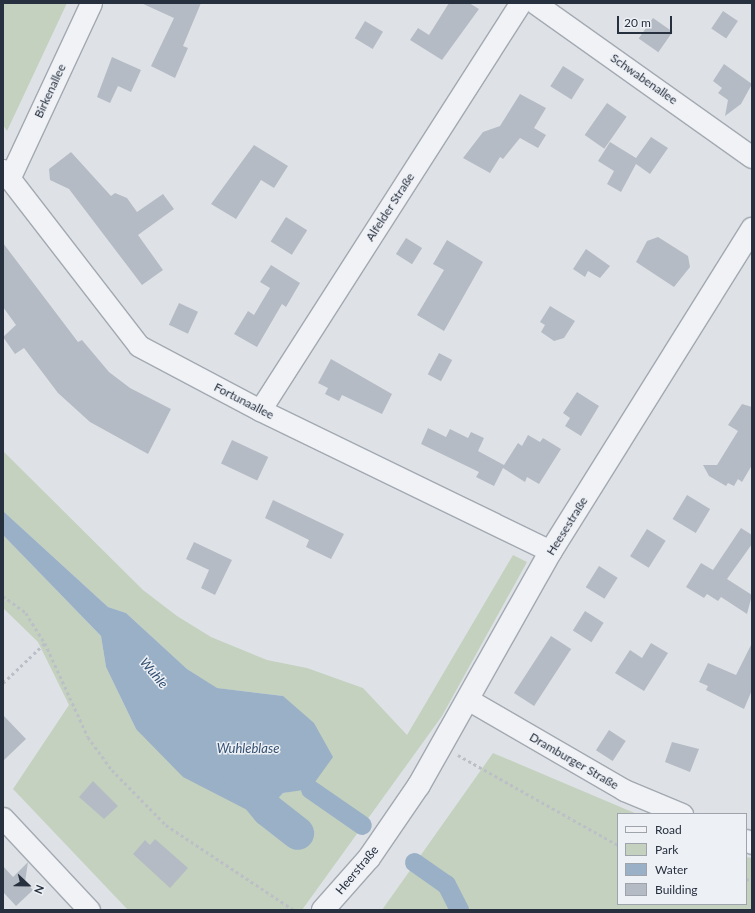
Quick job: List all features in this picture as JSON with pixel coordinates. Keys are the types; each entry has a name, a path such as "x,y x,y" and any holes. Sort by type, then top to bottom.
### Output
{"street":[{"name":"Birkenallee","path":"6,174 91,3"},
{"name":"Alfelder Straße","path":"260,410 520,3"},
{"name":"Schwabenallee","path":"535,3 752,157"},
{"name":"Fortunaallee","path":"6,174 139,346 260,410 551,551"},
{"name":"Heesestraße","path":"390,828 469,700 551,551 752,228"},
{"name":"Dramburger Straße","path":"469,700 624,790 680,813"},
{"path":"3,818 89,910"},
{"name":"Heerstraße","path":"323,910 369,858 390,828"}],"path":[{"path":"3,596 26,613 45,643 88,737 112,770 166,825 294,910"},
{"path":"3,683 45,643"},
{"path":"454,753 617,844"}],"green space":[{"path":"3,3 67,3 7,131 3,125"},
{"path":"3,451 143,590 177,616 211,637 267,660 307,668 363,688 407,735 513,555 527,562 442,716 302,910 128,910 13,789 69,705 38,642 3,608 3,535 101,636 106,667 136,729 261,817 283,793 310,788 283,696 216,688 187,669 126,613 108,607 3,511"},
{"path":"493,753 635,813 617,813 617,905 747,905 747,857 752,858 752,910 382,910"}],"water":[{"name":"Wuhleblase","path":"3,511 108,607 126,613 187,669 217,688 283,696 314,723 333,757 310,789 283,793 261,817 183,777 136,729 106,667 101,636 3,535"}],"building":[{"path":"141,3 201,3 183,46 188,48 175,78 151,66 174,18"},
{"path":"449,3 469,3 479,9 442,60 410,40 418,28 429,35"},
{"path":"723,11 738,21 726,38 711,28"},
{"path":"653,18 673,32 658,52 639,38"},
{"path":"365,21 383,32 373,49 355,38"},
{"path":"112,57 141,70 131,92 118,86 110,103 97,97"},
{"path":"724,64 752,84 741,104 725,116 728,100 718,93 722,88 713,81"},
{"path":"563,66 584,79 571,100 550,86"},
{"path":"520,94 546,108 534,128 546,135 538,148 520,138 503,159 500,157 490,173 463,158 483,132 500,126"},
{"path":"607,103 627,117 604,149 585,135"},
{"path":"651,137 668,148 650,174 636,164 621,192 607,184 614,171 598,161 610,142 636,158"},
{"path":"254,145 288,166 274,188 261,180 236,219 211,204"},
{"path":"71,152 111,196 115,193 127,198 137,212 163,194 174,209 138,235 163,270 142,285 69,189 50,180 49,169"},
{"path":"286,217 307,230 292,255 271,242"},
{"path":"658,237 688,256 690,267 674,287 636,262 647,241"},
{"path":"406,238 422,248 412,264 396,254"},
{"path":"447,240 483,262 444,331 417,315 444,270 433,264"},
{"path":"3,243 78,342 82,340 109,372 130,388 171,409 148,454 90,422 58,393 24,348 15,354 3,337 16,325 3,307"},
{"path":"586,249 610,266 600,278 588,271 585,277 573,269"},
{"path":"271,265 300,283 286,307 282,304 257,347 234,334 248,311 254,315 270,288 260,282"},
{"path":"179,303 198,312 188,334 169,325"},
{"path":"550,306 575,321 564,338 554,341 541,332 545,325 540,322"},
{"path":"439,353 452,360 441,381 428,374"},
{"path":"331,359 392,394 382,414 342,395 339,401 325,394 328,388 318,383"},
{"path":"577,392 599,406 581,436 565,426 570,418 563,413"},
{"path":"742,404 752,407 752,465 742,482 738,479 734,486 728,483 726,486 709,476 703,465 717,465 738,431 728,425"},
{"path":"428,428 446,437 450,429 468,438 471,432 484,438 478,451 504,465 518,443 522,446 528,435 540,442 543,438 561,449 539,484 527,477 525,482 503,468 494,486 476,477 479,472 421,444"},
{"path":"232,440 268,457 257,480 221,464"},
{"path":"687,495 710,509 696,533 673,519"},
{"path":"273,500 344,534 331,559 306,547 309,540 265,518"},
{"path":"741,528 752,535 752,544 727,579 752,595 747,614 721,597 718,601 707,594 704,598 686,587 701,563 713,570"},
{"path":"647,529 666,541 649,568 630,556"},
{"path":"194,542 232,560 215,595 201,588 209,570 186,559"},
{"path":"599,566 618,578 604,599 586,587"},
{"path":"585,611 604,623 591,642 573,631"},
{"path":"551,636 571,649 534,706 514,693"},
{"path":"651,643 668,653 644,691 615,673 630,650 642,658"},
{"path":"752,643 752,690 744,709 706,690 708,686 699,682 708,663 736,675"},
{"path":"3,715 26,739 3,761"},
{"path":"609,730 626,741 613,761 596,750"},
{"path":"672,742 699,749 690,772 665,762"},
{"path":"93,781 118,806 104,819 79,797"},
{"path":"155,839 188,868 170,888 133,854 145,840 150,845"},
{"path":"28,862 25,882 33,890 16,906 3,892 3,866 13,877"}],"waterway":[{"name":"Wuhle","path":"239,775 268,810 297,833"},
{"path":"310,789 362,825"},
{"path":"414,862 446,884 459,910"}]}
